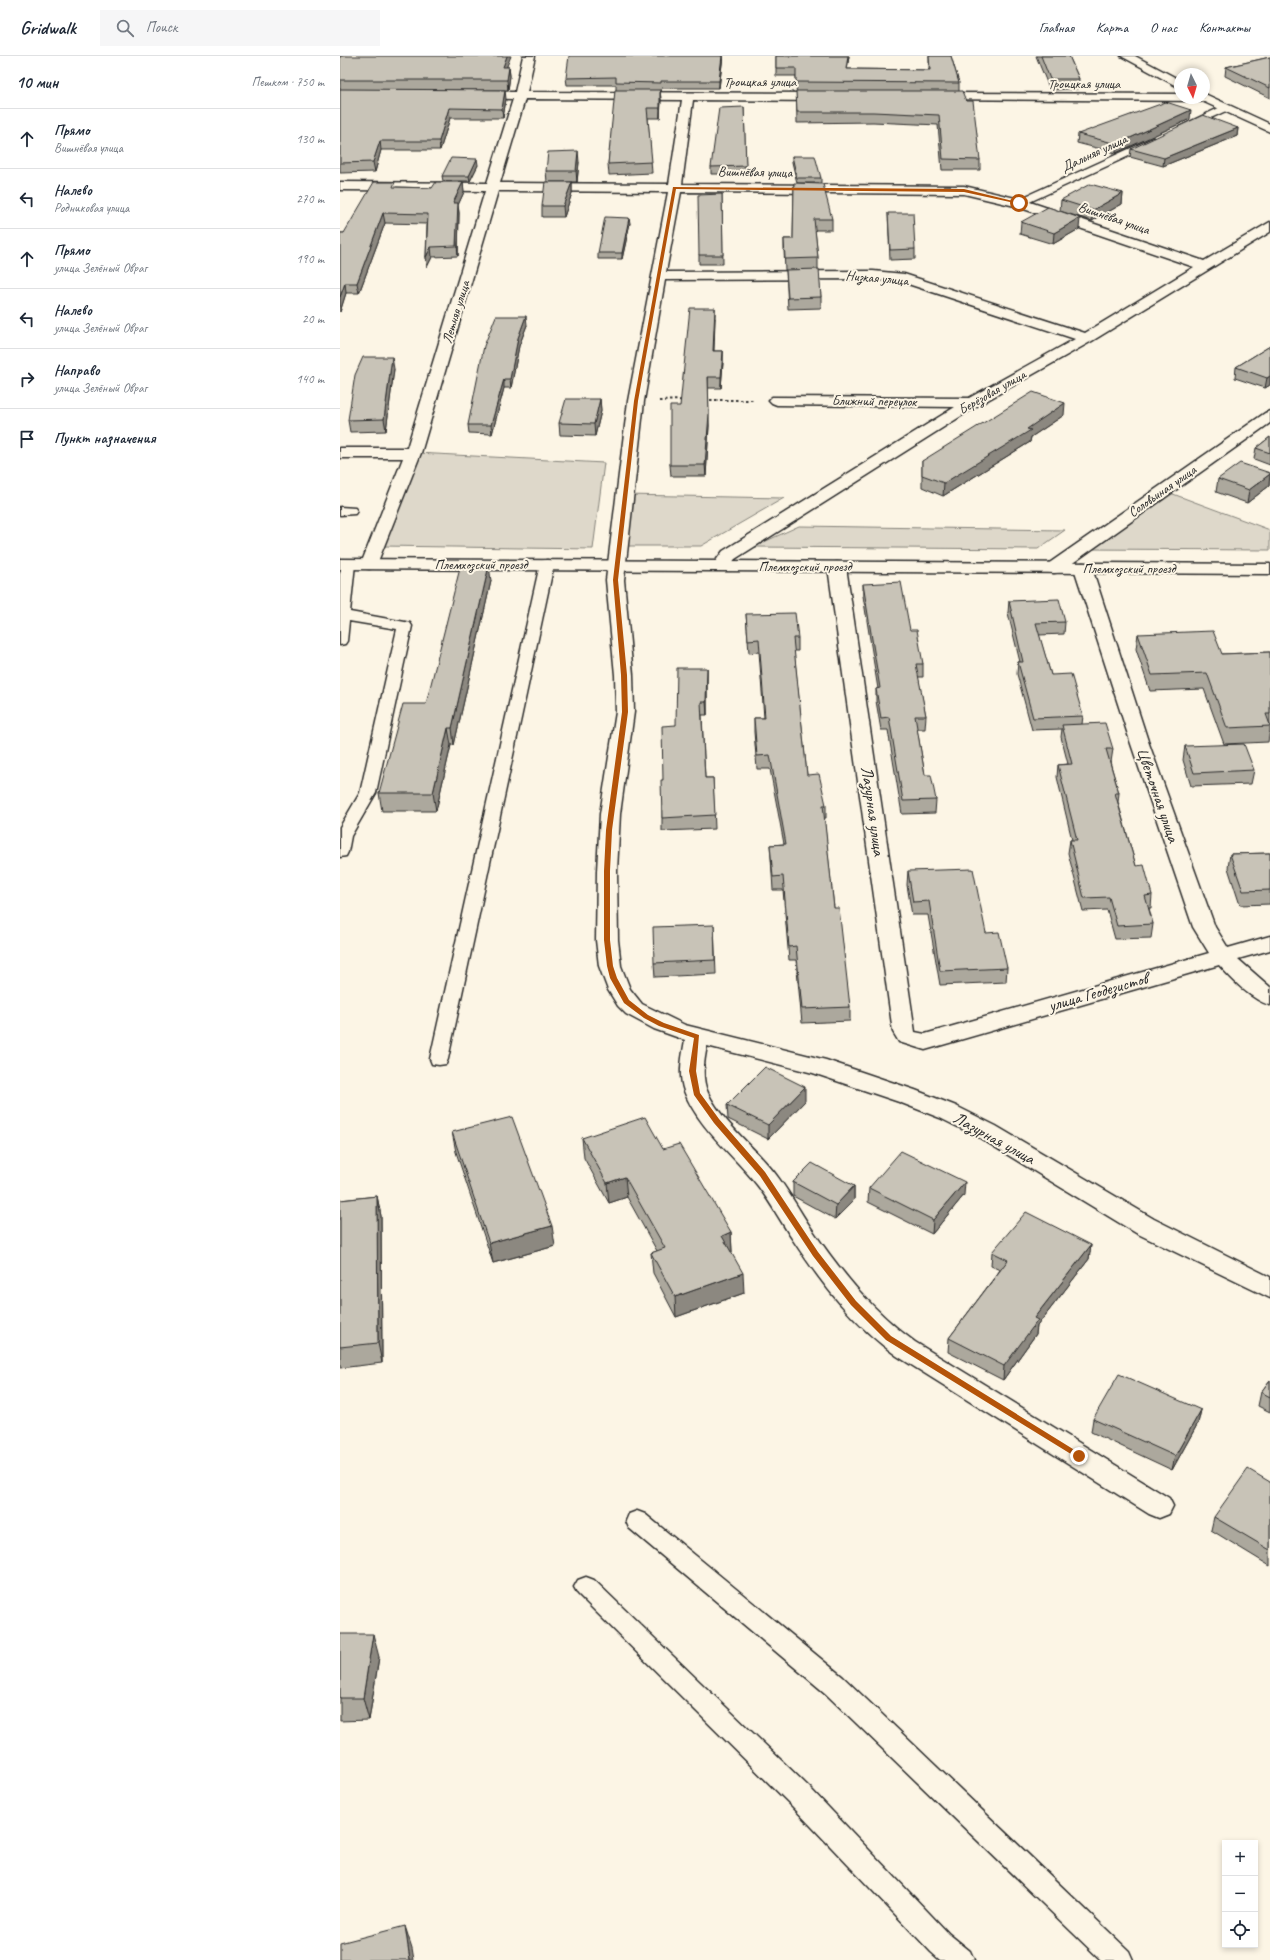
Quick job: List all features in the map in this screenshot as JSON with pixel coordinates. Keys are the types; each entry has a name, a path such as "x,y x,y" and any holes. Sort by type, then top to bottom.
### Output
{"street":[{"name":"Летняя улица","path":"369,564 413,453 494,186 530,56"},
{"path":"1127,56 1174,82"},
{"name":"Троицкая улица","path":"466,95 839,97"},
{"name":"Лазурная улица","path":"688,96 675,188 636,401 617,565 616,589 624,675 625,712 610,814 607,940 610,966 619,990 626,1001 634,1009 662,1024 697,1037 818,1066 889,1089 948,1112 988,1132 1145,1226 1270,1288"},
{"name":"Троицкая улица","path":"927,97 1174,98"},
{"path":"1210,101 1270,128"},
{"name":"Вишнёвая улица","path":"340,186 964,190 1019,203 1206,266"},
{"name":"Берёзовая улица","path":"720,566 729,555 972,403 1087,338 1270,226"},
{"name":"Низкая улица","path":"659,276 873,275 904,278 1087,338"},
{"name":"Ближний переулок","path":"777,400 972,403"},
{"name":"Соловьиная улица","path":"1054,568 1270,416"},
{"path":"340,453 413,453"},
{"name":"Племхозский проезд","path":"344,564 1270,569"},
{"name":"Лазурная улица","path":"837,566 904,1032 913,1040 925,1042"},
{"name":"Цветочная улица","path":"1083,568 1199,914 1211,940 1223,957 1246,979 1270,998"},
{"name":"улица Геодезистов","path":"925,1042 1270,943"},
{"path":"697,1037 692,1071 696,1094 716,1121 762,1174 823,1265 853,1303 870,1321 889,1338 906,1350 1159,1506"}],"lane":[{"path":"1175,131 1225,108"},
{"name":"Дальняя улица","path":"1019,203 1161,137"},
{"path":"340,641 344,564"},
{"path":"439,1059 547,564"},
{"path":"340,852 343,836 368,793 405,626 342,615"},
{"path":"637,1521 834,1685 1120,1960"},
{"path":"586,1587 801,1797 940,1943 961,1960"}],"path":[{"path":"636,401 683,400"},
{"path":"699,400 777,400"}],"shaded area":[{"path":"417,453 604,463 593,549 382,546"},
{"path":"1165,491 1270,530 1270,550 1082,549"},
{"path":"625,495 784,498 701,546 619,546"},
{"path":"799,526 1065,530 1038,549 753,547"}],"building":[{"path":"340,56 507,56 503,67 509,67 507,80 340,80"},
{"path":"569,56 722,56 719,81 661,81 661,83 616,82 616,77 566,78"},
{"path":"776,56 848,56 846,69 930,70 929,56 951,56 959,83 796,82 796,68 776,68"},
{"path":"1041,56 1069,56 1079,79 1050,79"},
{"path":"1270,57 1270,88 1226,67"},
{"path":"340,89 505,90 502,109 449,108 439,141 380,141 373,162 340,163"},
{"path":"615,90 660,90 660,108 647,108 652,162 608,164"},
{"path":"796,91 962,91 966,101 973,101 980,160 943,159 939,115 873,112 797,112"},
{"path":"1166,102 1191,110 1117,144 1078,134"},
{"path":"744,107 746,166 711,167 719,108"},
{"path":"1203,115 1238,128 1164,158 1131,149"},
{"path":"578,151 576,171 546,171 548,152"},
{"path":"792,156 815,156 821,178 797,178"},
{"path":"451,158 477,159 469,176 442,176"},
{"path":"374,182 395,182 393,187 432,188 436,182 463,182 453,203 458,203 456,246 431,247 426,257 428,214 383,213 357,283 345,283 340,297 340,233 344,233"},
{"path":"545,182 572,182 563,206 542,206"},
{"path":"794,183 823,184 832,219 814,219 818,258 785,259 784,239 793,239"},
{"path":"1090,184 1123,193 1093,210 1061,200"},
{"path":"722,194 723,255 699,255 698,195"},
{"path":"1048,207 1080,218 1054,233 1021,222"},
{"path":"888,213 913,213 915,249 890,250"},
{"path":"605,217 629,218 622,253 598,253"},
{"path":"819,269 821,297 788,298 786,270"},
{"path":"690,308 715,308 713,351 723,351 721,377 708,377 709,414 705,465 670,465 670,406 680,406"},
{"path":"496,316 526,316 518,338 510,379 504,379 491,425 468,425 484,346"},
{"path":"1270,346 1270,376 1267,378 1236,367"},
{"path":"363,357 392,357 384,419 348,420 355,375"},
{"path":"1033,392 1065,403 1027,429 1031,430 944,483 922,475 922,461"},
{"path":"566,399 600,399 594,424 559,423"},
{"path":"1270,437 1270,453 1256,448"},
{"path":"1240,463 1270,474 1249,490 1218,479"},
{"path":"461,564 489,565 452,728 448,728 433,793 379,793 403,704 426,704"},
{"path":"901,582 910,630 917,630 923,664 916,664 926,716 915,716 925,775 931,775 936,800 903,801 889,717 881,718 876,689 880,688 863,584"},
{"path":"1059,599 1065,622 1036,623 1051,675 1071,674 1083,716 1033,718 1018,662 1023,662 1009,601"},
{"path":"795,613 798,638 793,638 807,775 819,774 826,805 823,805 834,908 839,908 850,1007 802,1009 796,946 789,947 783,876 773,877 770,845 786,844 770,755 757,756 754,718 765,718 759,639 748,640 746,614"},
{"path":"1213,631 1222,654 1270,652 1270,714 1266,714 1270,726 1227,728 1207,673 1152,675 1138,634"},
{"path":"677,668 707,668 706,702 701,702 705,778 713,778 715,815 662,818 662,726 676,725"},
{"path":"1105,723 1113,749 1106,749 1119,793 1115,793 1136,866 1144,865 1152,895 1145,896 1153,924 1117,926 1109,897 1084,898 1070,840 1077,840 1058,765 1072,764 1062,725"},
{"path":"1244,744 1254,770 1194,773 1185,746"},
{"path":"1270,853 1270,890 1243,891 1230,854"},
{"path":"973,869 986,933 999,932 1007,968 940,971 929,901 913,902 908,871"},
{"path":"714,925 715,960 654,963 653,927"},
{"path":"765,1067 805,1087 768,1125 727,1105"},
{"path":"512,1117 552,1226 489,1243 452,1132"},
{"path":"645,1117 663,1149 679,1144 731,1232 722,1236 743,1273 675,1297 651,1253 665,1248 625,1177 607,1183 582,1138"},
{"path":"901,1151 965,1182 933,1220 869,1188"},
{"path":"812,1163 854,1186 836,1205 793,1182"},
{"path":"377,1196 378,1343 340,1347 340,1200"},
{"path":"1026,1212 1091,1245 1034,1318 1038,1320 1004,1366 949,1338 1008,1260 992,1252"},
{"path":"1119,1374 1201,1410 1175,1456 1093,1419"},
{"path":"1270,1380 1270,1397 1261,1392"},
{"path":"1248,1469 1270,1482 1270,1550 1214,1517"},
{"path":"340,1634 373,1634 363,1698 340,1698"},
{"path":"405,1926 410,1960 340,1960 340,1943"}],"route":[{"path":"1019,203 964,190 675,188 636,401 615,580 624,675 625,712 624,728 610,814 607,871 607,940 610,966 619,990 626,1001 634,1009 646,1016 662,1024 697,1037 692,1071 696,1094 716,1121 762,1174 815,1254 853,1303 889,1338 906,1350 1079,1456"}]}
